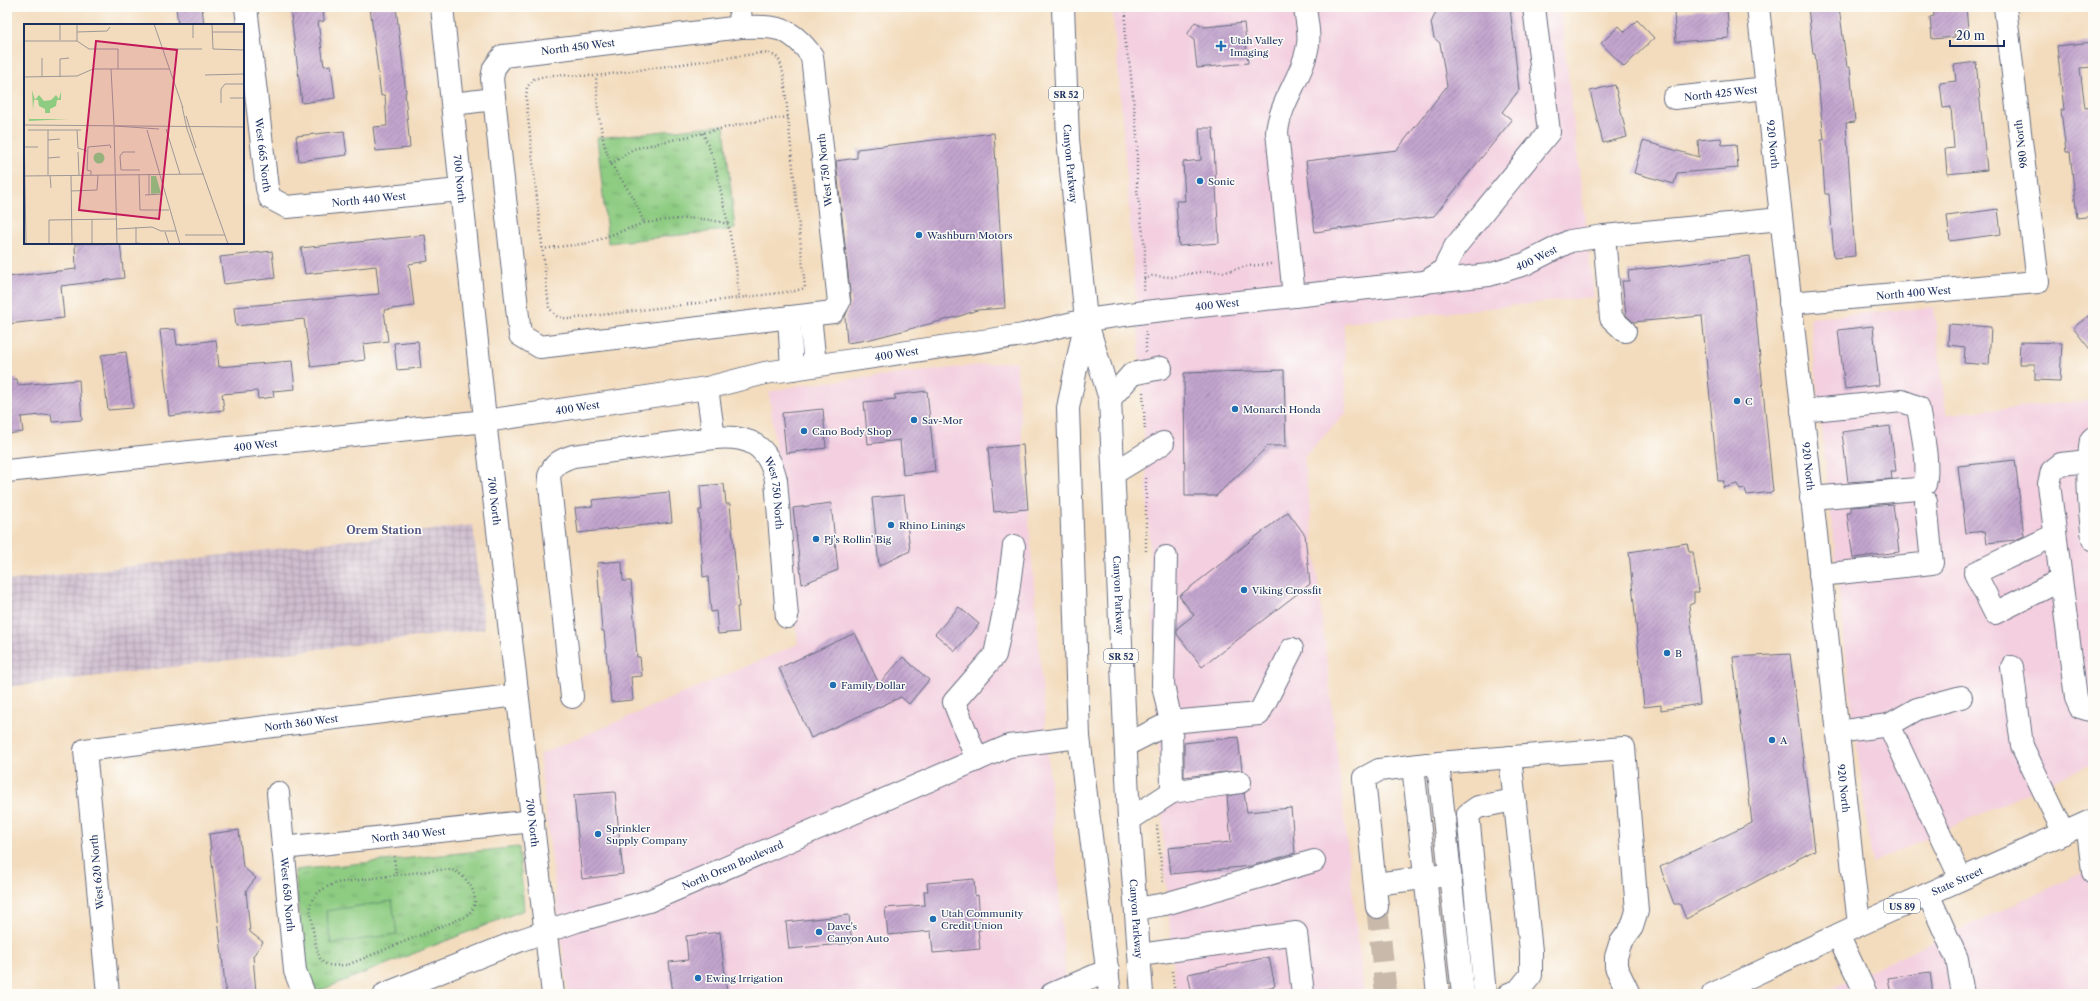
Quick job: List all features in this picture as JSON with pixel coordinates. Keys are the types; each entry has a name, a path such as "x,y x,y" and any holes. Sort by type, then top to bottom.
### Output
{"main road":[{"name":"West 665 North","path":"246,7 251,127 270,198 278,204"},
{"name":"700 North","path":"442,7 453,104 460,190 517,695 553,994"},
{"name":"Canyon Parkway","path":"1063,7 1068,139 1086,320 1110,399 1129,820 1142,994"},
{"path":"1294,296 1277,132 1278,118 1307,50 1308,43 1304,7"},
{"path":"1424,282 1443,271 1455,247 1549,132 1534,7"},
{"name":"920 North","path":"1758,7 1858,925"},
{"name":"980 North","path":"2005,7 2038,282"},
{"name":"North 450 West","path":"741,17 503,56 494,68 492,79 520,335 540,347 799,316"},
{"name":"West 750 North","path":"741,17 778,27 795,37 812,56 839,302 833,312 799,316"},
{"name":"North 425 West","path":"1674,98 1767,88"},
{"path":"453,104 494,99"},
{"name":"North 440 West","path":"278,204 287,207 460,190"},
{"name":"400 West","path":"7,471 486,420 707,388 792,369 1023,334 1086,320 1145,312 1489,275 1525,264 1570,241 1604,236 1781,219"},
{"path":"1604,236 1611,318 1625,331"},
{"name":"North 400 West","path":"1790,303 2038,282"},
{"path":"799,316 815,365"},
{"path":"792,369 799,316"},
{"name":"Canyon Parkway","path":"1086,320 1068,408 1079,738 1110,994"},
{"path":"1110,399 1132,374 1161,368"},
{"path":"707,388 714,438"},
{"path":"1802,412 1902,401 1918,407 1924,454 1926,477 1925,493 1932,563 1820,575"},
{"name":"West 750 North","path":"572,697 549,476 552,468 559,461 573,456 733,436 752,443 764,452 773,466 776,480 787,618"},
{"path":"2093,438 2091,440 2088,461 2089,508 2093,539"},
{"path":"1114,473 1163,443"},
{"path":"2088,461 2061,464 2052,471 2048,484 2076,698 2080,707 2093,711"},
{"path":"1811,498 1917,489 1925,493"},
{"path":"2055,535 1975,573 1995,613 2061,580"},
{"path":"977,760 954,702 995,655 1008,592 1014,546"},
{"path":"1166,557 1163,685 1171,722 1172,792"},
{"path":"1126,745 1171,722 1259,714 1292,649"},
{"path":"2012,667 2022,746 2064,833"},
{"name":"North 360 West","path":"85,750 517,695"},
{"path":"1837,732 1889,725 1917,709 1961,697"},
{"path":"1889,725 1961,879"},
{"name":"North Orem Boulevard","path":"385,994 545,931 649,901 1009,746 1079,738"},
{"path":"1377,907 1364,778 1379,770 1438,763 1624,748 1637,911 1632,927 1620,944 1616,957 1616,967 1629,994"},
{"name":"West 620 North","path":"85,750 108,994"},
{"path":"1509,994 1518,991 1532,976 1531,951 1510,757"},
{"path":"1438,763 1463,994"},
{"path":"1413,766 1424,878 1438,994"},
{"path":"1129,820 1172,792 1240,782"},
{"name":"West 650 North","path":"278,793 295,971 304,994"},
{"path":"1485,994 1468,814 1478,807 1514,800"},
{"name":"North 340 West","path":"284,848 533,821"},
{"path":"2090,821 2093,872"},
{"name":"State Street","path":"1713,994 1858,925 2090,821"},
{"path":"1136,909 1165,904 1314,861"},
{"path":"1374,884 1450,875"},
{"path":"1928,894 1957,959 1963,994"},
{"path":"1140,955 1296,933 1303,994"},
{"path":"1838,935 1866,994"},
{"path":"1052,994 1108,970"}],"path":[{"path":"1126,7 1125,43 1130,67 1137,135 1137,190 1145,249 1144,279 1152,276 1172,277 1205,271 1225,272 1247,266 1275,264"},
{"path":"761,54 773,54 780,60 784,76 805,288 795,292 568,319 557,316 549,308 526,99 527,87 534,79 551,76 596,76 761,54"},
{"path":"596,76 598,112 604,144 611,164 632,197 644,223"},
{"path":"611,164 634,149 746,123 788,117"},
{"path":"703,133 714,160 728,224 736,266 739,298"},
{"path":"542,250 589,243 644,223 688,217 713,220 728,224"},
{"path":"391,836 396,875"},
{"path":"452,870 464,877 472,887 476,905 465,917 347,965 329,965 321,960 316,946 311,904 314,896 333,884 396,875 452,870"}],"shaded area":[{"path":"1112,7 1560,7 1594,297 1344,323 1346,413 1304,457 1364,994 1176,994 1165,878 1141,370 1120,90"},
{"path":"1934,307 1946,414 2093,400 2093,763 1872,863 1850,694 1810,318"},
{"path":"1016,361 1067,994 568,994 539,755 798,644 769,392 800,385"},
{"path":"473,525 484,629 7,687 7,581"},
{"path":"2093,868 2093,994 1820,994"}],"green space":[{"path":"724,125 735,229 608,243 597,138"},
{"path":"519,847 524,910 316,992 303,961 295,870"},
{"path":"392,901 397,934 331,944 326,911"}],"building":[{"path":"176,7 202,7 204,24 178,24"},
{"path":"290,7 323,7 324,21 318,22 324,66 331,65 335,98 302,103"},
{"path":"370,7 396,7 406,93 410,148 376,151 373,127 387,126 385,95 381,96"},
{"path":"1435,7 1510,7 1519,90 1502,112 1512,120 1434,216 1315,232 1306,161 1397,150 1447,86 1440,43 1434,38 1431,23 1435,14"},
{"path":"1808,7 1839,7 1847,67 1850,67 1855,122 1846,123 1855,256 1834,258 1829,194 1825,194 1821,140 1824,140 1815,54 1813,54"},
{"path":"1933,7 1966,7 1968,30 1954,31 1955,37 1932,39 1930,17 1934,16"},
{"path":"1727,8 1729,38 1676,42 1674,12"},
{"path":"1637,20 1654,38 1624,67 1601,43 1619,26 1625,32"},
{"name":"Utah Valley Imaging","path":"1195,22 1205,27 1244,23 1248,63 1197,68 1194,40 1187,35"},
{"path":"2093,42 2093,67 2080,68 2085,108 2093,107 2093,216 2077,218 2070,152 2066,152 2061,110 2064,110 2057,46"},
{"path":"1976,62 1987,170 1947,174 1945,149 1954,148 1951,107 1943,108 1940,83 1956,81 1954,65"},
{"path":"1615,85 1627,137 1603,143 1590,91"},
{"name":"Sonic","path":"1199,128 1213,128 1219,243 1179,246 1176,201 1185,201 1183,162 1201,160"},
{"path":"344,131 347,155 299,161 296,136"},
{"name":"Washburn Motors","path":"994,133 1005,308 977,310 960,316 867,340 847,343 845,317 851,301 836,161 857,158 857,149"},
{"path":"1721,138 1722,145 1736,144 1738,168 1677,173 1674,184 1634,173 1643,141 1699,157 1698,140"},
{"path":"1998,209 2001,234 1950,241 1947,216"},
{"path":"425,235 428,261 409,264 414,306 384,310 388,341 363,344 365,360 311,367 304,319 236,326 234,307 379,294 376,266 305,274 301,248"},
{"path":"75,244 120,244 124,278 61,286 64,318 7,324 7,277 76,269"},
{"path":"272,251 275,278 224,284 220,257"},
{"name":"C","path":"1750,256 1773,492 1747,495 1745,489 1740,490 1737,484 1723,488 1724,481 1718,481 1702,316 1633,322 1626,315 1622,281 1629,281 1628,271"},
{"path":"2093,312 2093,353 2073,328"},
{"path":"1949,324 1991,327 1989,365 1964,363 1965,347 1948,345"},
{"path":"1873,326 1879,385 1845,389 1838,330"},
{"path":"175,329 177,345 216,340 219,367 292,361 295,389 273,391 274,397 258,399 257,391 222,394 224,410 169,416 160,330"},
{"path":"418,341 421,368 397,370 394,343"},
{"path":"2020,342 2062,343 2060,381 2035,380 2035,364 2019,364"},
{"path":"126,352 133,408 108,410 101,355"},
{"name":"Monarch Honda","path":"1284,370 1286,446 1268,446 1216,496 1185,496 1184,373"},
{"path":"17,379 18,385 79,380 82,420 52,422 51,414 21,417 23,432 7,434 7,380"},
{"name":"Sav-Mor","path":"927,391 935,471 903,475 900,440 868,444 864,402 896,399 894,395"},
{"name":"Cano Body Shop","path":"823,409 826,448 786,453 782,413"},
{"path":"1890,426 1896,471 1891,471 1892,479 1848,482 1842,432"},
{"path":"1023,445 1028,509 994,512 988,448"},
{"path":"2015,460 2024,536 2015,540 1987,543 1985,531 1966,533 1958,466"},
{"path":"724,484 726,504 730,504 739,607 737,607 739,632 718,634 716,611 711,612 708,576 703,577 699,510 702,510 700,486"},
{"path":"669,492 672,522 578,533 575,508 593,506 592,500"},
{"name":"Rhino Linings","path":"904,495 910,551 879,566 872,498"},
{"name":"Pj's Rollin' Big","path":"831,503 838,570 802,584 793,508"},
{"path":"1893,504 1899,552 1853,558 1847,513 1851,513 1851,507"},
{"name":"Viking Crossfit","path":"1288,512 1305,535 1310,584 1202,667 1177,634 1177,628 1194,615 1179,596"},
{"name":"B","path":"1687,543 1689,552 1693,552 1699,592 1694,592 1694,603 1689,605 1700,704 1661,710 1661,705 1644,707 1629,552"},
{"path":"622,561 623,581 631,581 637,657 640,657 642,676 631,677 633,700 611,702 604,631 602,631 597,563"},
{"path":"959,607 979,624 955,651 935,634"},
{"name":"Family Dollar","path":"855,633 879,684 903,657 929,680 909,704 901,697 811,738 779,668"},
{"name":"A","path":"1790,654 1815,850 1686,919 1680,904 1674,904 1660,867 1752,823 1733,657"},
{"path":"1238,737 1242,770 1184,777 1184,743"},
{"name":"Sprinkler Supply Company","path":"615,792 623,874 582,879 574,795"},
{"path":"1244,793 1247,812 1291,808 1295,853 1251,866 1171,874 1168,848 1231,842 1227,796"},
{"path":"239,830 243,867 256,878 246,891 250,932 263,942 253,956 256,993 226,994 209,834"},
{"name":"Utah Community Credit Union","path":"974,879 975,896 978,895 981,930 978,930 980,949 933,953 931,931 888,935 885,908 925,905 924,891 928,891 927,883"},
{"name":"Dave's Canyon Auto","path":"849,915 852,943 789,949 786,922"},
{"name":"Ewing Irrigation","path":"720,932 727,994 673,994 669,962 688,960 686,936"},
{"path":"1269,957 1275,986 1236,994 1192,994 1188,974"},
{"path":"1930,972 1933,994 1891,994 1888,978"}],"tunnel":[{"path":"1377,907 1386,994"}],"place":[{"name":"Utah Valley Imaging","path":"1221,46"},
{"name":"Sonic","path":"1200,181"},
{"name":"Washburn Motors","path":"919,235"},
{"name":"C","path":"1737,401"},
{"name":"Monarch Honda","path":"1235,409"},
{"name":"Sav-Mor","path":"914,420"},
{"name":"Cano Body Shop","path":"804,431"},
{"name":"Rhino Linings","path":"891,525"},
{"name":"Pj's Rollin' Big","path":"816,539"},
{"name":"Viking Crossfit","path":"1244,590"},
{"name":"B","path":"1667,653"},
{"name":"Family Dollar","path":"833,685"},
{"name":"A","path":"1772,740"},
{"name":"Sprinkler Supply Company","path":"598,834"},
{"name":"Utah Community Credit Union","path":"933,919"},
{"name":"Dave's Canyon Auto","path":"819,932"},
{"name":"Ewing Irrigation","path":"698,978"}],"district":[{"name":"Orem Station","path":"384,530"}]}
